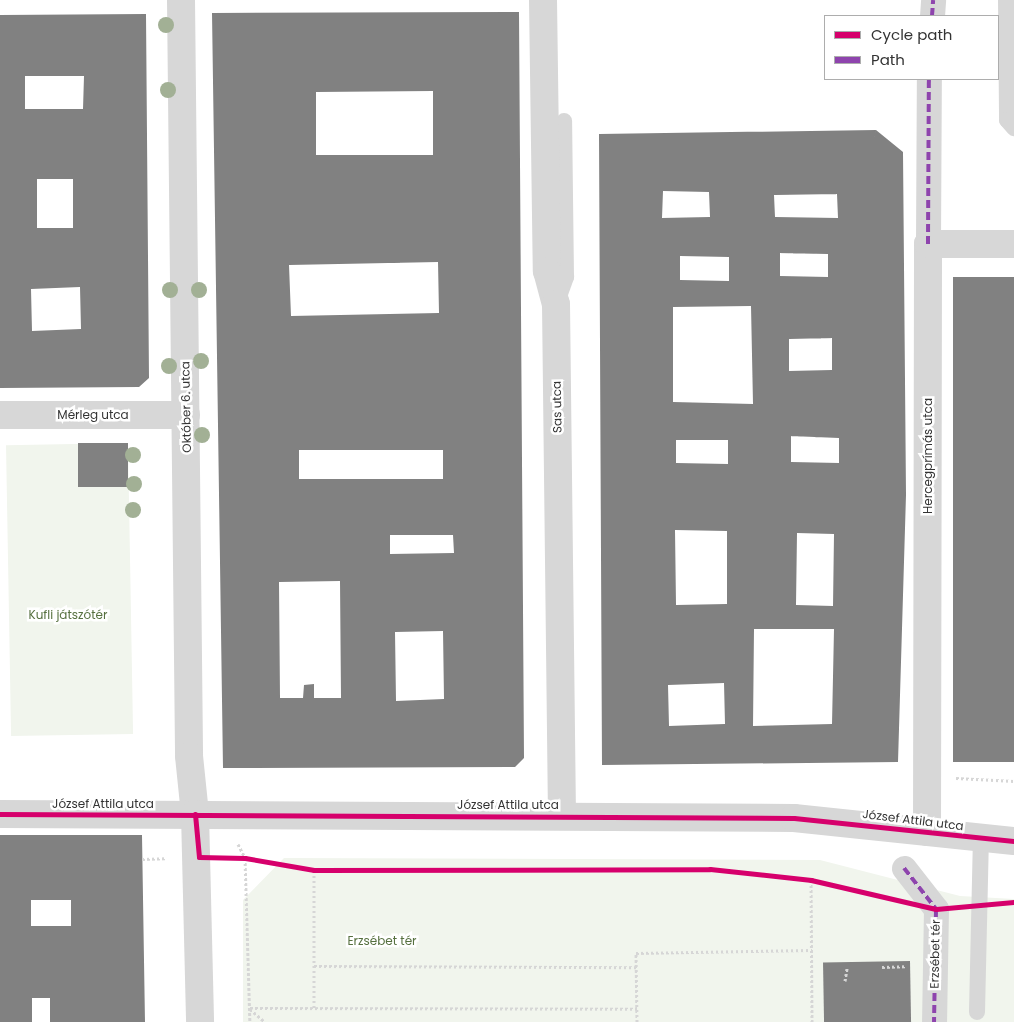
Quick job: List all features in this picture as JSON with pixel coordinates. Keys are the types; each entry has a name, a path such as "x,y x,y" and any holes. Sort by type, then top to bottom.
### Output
{"street":[{"name":"Október 6. utca","path":"181,0 189,756 195,814"},
{"name":"Sas utca","path":"543,0 548,271 556,304 562,815"},
{"path":"932,15 933,0"},
{"name":"Hercegprímás utca","path":"927,832 929,80"},
{"path":"928,244 1014,244"},
{"name":"Mérleg utca","path":"0,415 186,415"},
{"name":"József Attila utca","path":"0,814 562,815 794,818 1014,841"},
{"path":"195,814 199,857 200,1022"},
{"name":"Erzsébet tér","path":"904,868 936,909 934,1022"}],"lane":[{"path":"1006,0 1007,120 1014,128"},
{"path":"556,304 566,277 564,121"},
{"path":"977,1012 981,838"}],"path":[{"path":"199,857 253,859"},
{"path":"244,858 250,1022"},
{"path":"306,868 324,870"},
{"path":"314,870 314,1008"},
{"path":"802,879 821,882"},
{"path":"811,880 812,1022"},
{"path":"637,1022 636,953 812,950"},
{"path":"314,966 637,967"},
{"path":"845,981 847,968"},
{"path":"250,1008 637,1009"},
{"path":"250,1008 265,1022"}],"green space":[{"name":"Kufli játszótér","path":"128,443 133,734 11,736 6,445"},
{"name":"Erzsébet tér","path":"284,858 820,860 960,896 1014,899 1014,1022 243,1022 243,900"}],"building":[{"path":"519,12 524,758 515,767 223,768 212,13","holes":["433,91 433,155 316,155 316,92","438,262 439,313 291,316 289,265","299,450 443,450 443,479 299,479","390,535 453,535 454,553 390,554","340,581 341,698 314,698 314,684 304,685 303,698 280,698 279,582","443,631 444,699 396,701 395,632"]},
{"path":"146,14 149,378 139,387 0,388 0,15","holes":["25,76 84,76 83,109 25,109","37,179 73,179 73,228 37,228","80,287 81,329 32,331 31,289"]},
{"path":"876,130 903,152 906,495 898,762 602,765 599,134","holes":["663,191 709,192 710,217 662,218","837,194 838,218 775,217 774,195","780,253 828,254 828,277 780,276","680,256 729,257 729,281 680,280","751,306 753,404 673,402 673,307","832,338 832,370 789,371 789,339","791,436 839,438 839,463 791,462","676,440 728,440 728,464 676,463","675,530 727,531 727,604 676,605","797,533 834,534 833,606 796,605","754,629 834,629 832,724 753,726","724,683 725,724 669,726 668,685"]},
{"path":"953,277 1014,277 1014,762 953,762"},
{"path":"78,443 128,443 128,487 78,487"},
{"path":"0,835 142,835 145,1022 50,1022 50,998 32,998 32,1022 0,1022","holes":["31,900 71,900 71,926 31,926"]},
{"path":"910,961 911,1022 824,1022 823,963"}],"marked path":[{"path":"932,15 933,0"},
{"path":"928,244 929,80"},
{"path":"904,868 936,909 934,1022"}],"cycle path":[{"path":"0,814 794,818 1014,841"},
{"path":"195,814 199,857 245,858 314,870 710,869 811,880 936,909 1014,902"}]}
